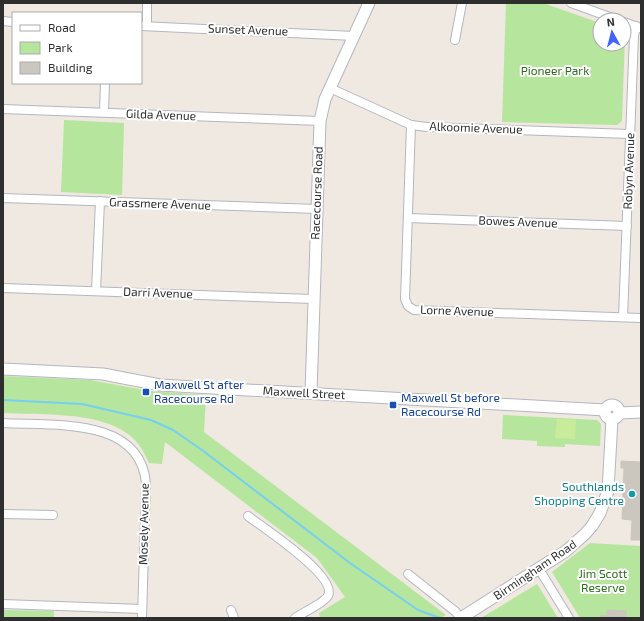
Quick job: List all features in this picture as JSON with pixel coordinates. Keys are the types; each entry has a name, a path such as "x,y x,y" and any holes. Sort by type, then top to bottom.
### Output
{"street":[{"path":"144,26 148,3"},
{"name":"Racecourse Road","path":"311,393 320,121 323,104 369,3"},
{"path":"455,40 462,3"},
{"path":"571,3 596,12"},
{"name":"Sunset Avenue","path":"144,26 344,34 354,36"},
{"name":"Robyn Avenue","path":"623,317 634,36 638,27"},
{"path":"104,112 105,84"},
{"name":"Alkoomie Avenue","path":"330,88 411,125 427,127 630,134"},
{"name":"Gilda Avenue","path":"3,109 320,121"},
{"name":"Lorne Avenue","path":"411,125 406,305 412,309 641,318"},
{"name":"Grassmere Avenue","path":"3,198 317,209"},
{"path":"96,291 100,201"},
{"name":"Bowes Avenue","path":"408,218 627,226"},
{"name":"Darri Avenue","path":"3,288 314,299"},
{"name":"Maxwell Street","path":"3,369 107,375 160,385 311,393 612,414 641,412"},
{"name":"Birmingham Road","path":"461,618 539,569 578,542 592,526 606,499 610,480 612,414"},
{"name":"Mosely Avenue","path":"3,423 80,427 102,431 122,440 137,456 144,470 146,484 142,618"},
{"path":"3,514 53,515"},
{"path":"248,516 314,566 328,585 329,592 325,599 295,618"},
{"path":"539,569 569,618"},
{"path":"408,574 456,612 461,618"},
{"path":"3,604 142,609"}],"green space":[{"name":"Pioneer Park","path":"506,3 543,3 592,20 592,52 624,52 622,121 617,125 502,122"},
{"path":"64,120 124,123 122,195 61,192"},
{"path":"3,376 90,380 150,391 206,395 204,432 446,615 441,618 320,618 319,613 345,597 317,558 165,442 162,464 149,463 140,447 132,437 101,421 51,414 3,413"},
{"path":"503,415 597,420 601,424 600,446 565,444 565,447 537,446 537,441 502,439"},
{"path":"557,419 576,420 575,439 555,438"},
{"name":"Jim Scott Reserve","path":"590,543 641,546 641,618 580,618 552,572"},
{"path":"537,584 558,618 481,618"},
{"path":"3,610 54,611 54,618 3,618"}],"building":[{"name":"Southlands Shopping Centre","path":"621,461 641,462 641,540 631,540 632,520 622,519 624,468 621,468"},
{"path":"607,610 626,611 626,618 601,618 601,615 607,616"}],"waterway":[{"path":"3,400 82,404 151,420 173,430 202,450 350,563 418,610 440,618"}],"place":[{"name":"Maxwell St after Racecourse Rd","path":"146,392"},
{"name":"Maxwell St before Racecourse Rd","path":"393,405"},
{"name":"Southlands Shopping Centre","path":"632,494"}]}
